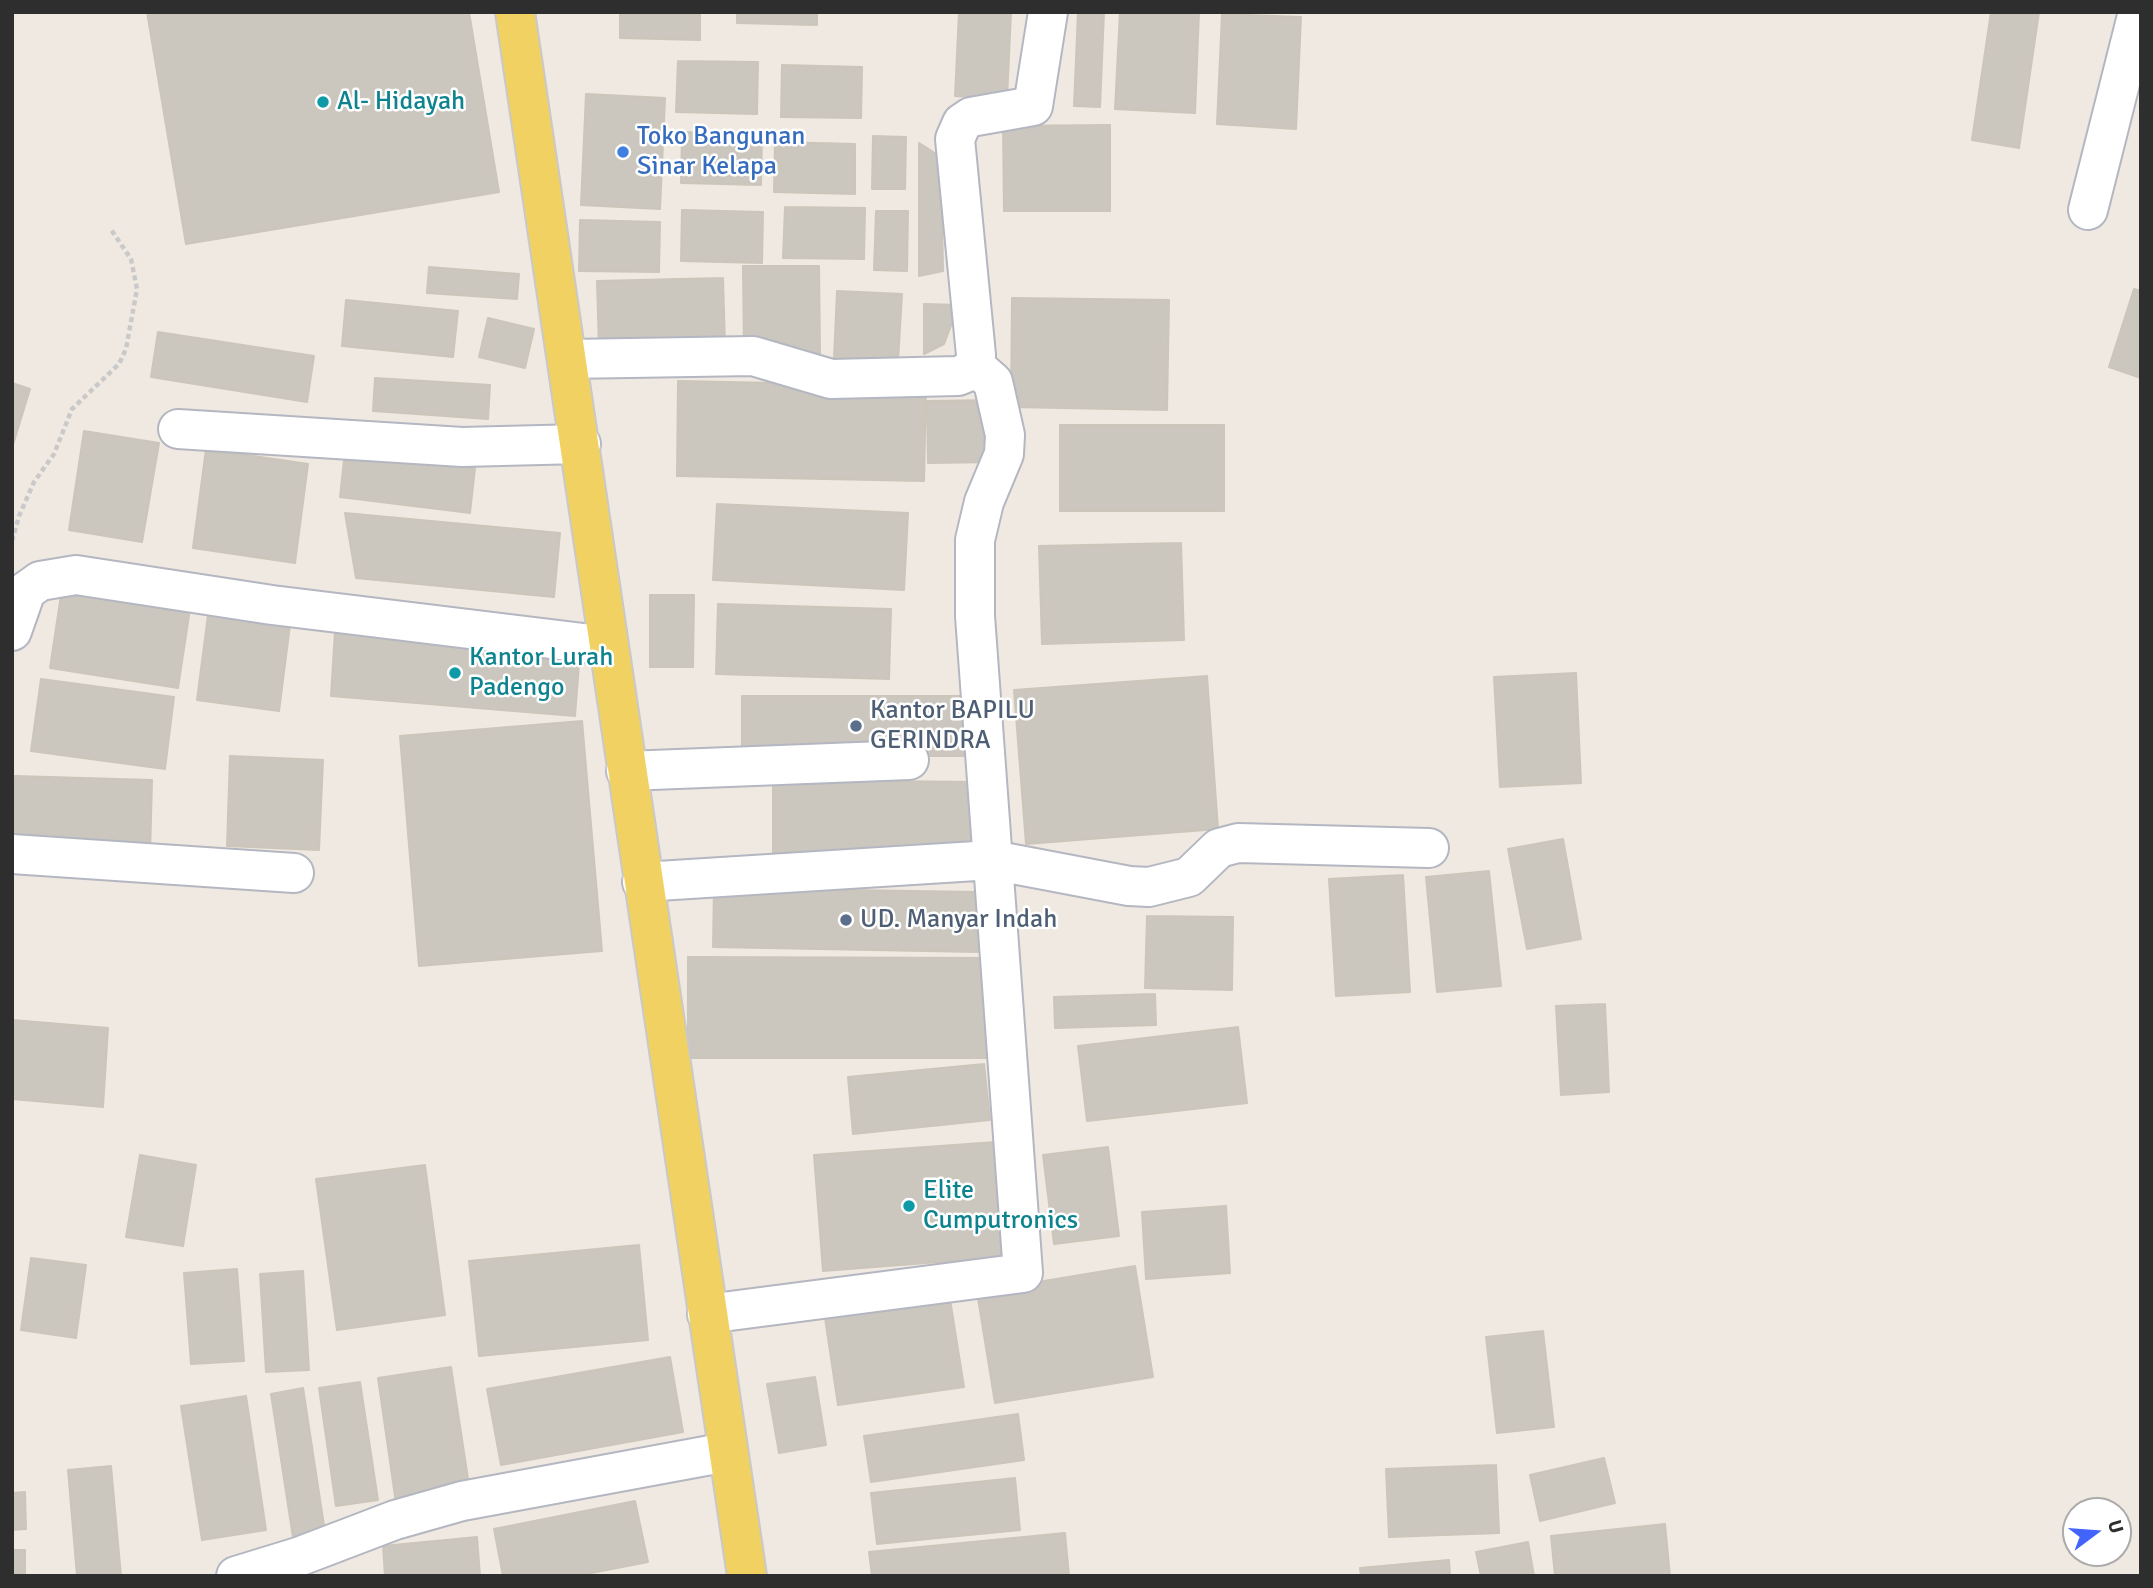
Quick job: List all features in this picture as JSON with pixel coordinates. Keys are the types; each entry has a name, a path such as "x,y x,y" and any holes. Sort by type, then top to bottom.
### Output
{"main road":[{"path":"515,12 581,444 706,1314 747,1576"}],"street":[{"path":"706,1314 1023,1273 975,616 975,540 984,502 1004,454 1006,435 993,382 975,366 955,139 962,123 971,117 1033,106 1048,12"},
{"path":"2088,210 2138,12"},
{"path":"568,359 753,356 831,379 958,376 975,366"},
{"path":"178,429 462,447 581,444"},
{"path":"12,631 26,591 40,581 76,575 272,605 608,646"},
{"path":"626,771 909,760"},
{"path":"642,882 992,860 1129,886 1149,887 1189,877 1219,848 1238,842 1429,848"},
{"path":"12,854 294,873"},
{"path":"236,1576 298,1557 395,1520 462,1501 727,1452"}],"path":[{"path":"12,541 19,516 34,482 54,454 72,409 119,364 126,349 137,289 131,259 110,228"}],"building":[{"name":"Al- Hidayah","path":"147,12 469,12 499,192 186,244"},
{"path":"620,12 700,12 700,40 620,38"},
{"path":"737,12 817,12 817,25 737,23"},
{"path":"959,12 1011,12 1007,99 955,96"},
{"path":"1078,12 1104,12 1100,107 1074,106"},
{"path":"1120,12 1199,12 1195,113 1115,109"},
{"path":"1991,12 2039,12 2019,148 1972,140"},
{"path":"1222,14 1301,17 1296,129 1217,124"},
{"path":"678,61 758,62 757,114 676,112"},
{"path":"782,65 862,67 861,118 781,117"},
{"name":"Toko Bangunan Sinar Kelapa","path":"586,94 665,98 660,209 581,205"},
{"path":"1110,125 1110,211 1004,211 1003,126"},
{"path":"682,132 762,134 761,185 681,183"},
{"path":"873,136 906,137 905,189 872,189"},
{"path":"775,142 855,144 855,194 774,192"},
{"path":"919,143 941,157 943,271 919,276"},
{"path":"785,207 865,208 864,259 783,258"},
{"path":"682,210 763,212 762,263 681,261"},
{"path":"876,211 908,211 907,271 874,270"},
{"path":"580,220 660,222 659,272 579,271"},
{"path":"743,266 819,266 820,353 744,354"},
{"path":"429,267 519,274 517,299 427,293"},
{"path":"723,278 725,346 599,349 597,281"},
{"path":"2134,289 2141,291 2141,378 2109,367"},
{"path":"837,291 902,294 898,361 834,358"},
{"path":"1012,298 1169,300 1167,410 1011,407"},
{"path":"346,300 458,311 453,357 342,346"},
{"path":"924,304 959,305 944,344 924,354"},
{"path":"488,318 534,329 525,368 479,357"},
{"path":"158,332 314,356 307,402 151,377"},
{"path":"375,378 490,385 488,419 373,411"},
{"path":"678,381 926,386 924,481 677,476"},
{"path":"12,383 30,389 12,448"},
{"path":"997,400 998,462 928,463 927,401"},
{"path":"1060,425 1224,425 1224,511 1060,511"},
{"path":"84,431 159,443 142,542 69,530"},
{"path":"206,449 308,464 295,563 193,548"},
{"path":"345,451 475,468 470,513 340,497"},
{"path":"717,504 908,513 904,590 713,580"},
{"path":"345,513 560,533 554,597 356,578"},
{"path":"1181,543 1184,640 1042,644 1039,546"},
{"path":"63,582 191,602 178,688 50,668"},
{"path":"650,595 694,595 693,667 650,667"},
{"path":"718,604 891,609 889,679 716,674"},
{"path":"208,615 290,625 279,711 197,700"},
{"name":"Kantor Lurah Padengo","path":"335,631 580,651 575,716 331,696"},
{"path":"1576,673 1581,783 1500,787 1494,677"},
{"path":"1207,676 1218,829 1026,844 1014,690"},
{"path":"41,679 174,697 165,769 31,751"},
{"name":"Kantor BAPILU GERINDRA","path":"742,696 969,696 969,756 742,756"},
{"path":"582,721 602,951 419,966 400,736"},
{"path":"230,756 323,760 319,850 227,846"},
{"path":"15,776 152,780 150,854 13,850"},
{"path":"773,780 978,782 977,857 773,855"},
{"path":"1563,839 1581,939 1527,949 1508,849"},
{"path":"1489,871 1501,986 1437,992 1426,877"},
{"path":"1403,875 1410,992 1336,996 1329,879"},
{"name":"UD. Manyar Indah","path":"714,888 979,892 978,952 713,947"},
{"path":"1147,916 1233,917 1232,990 1145,988"},
{"path":"688,957 989,958 990,1058 688,1058"},
{"path":"1155,994 1156,1025 1055,1028 1054,997"},
{"path":"1605,1004 1609,1092 1561,1095 1556,1006"},
{"path":"12,1020 108,1028 103,1107 12,1099"},
{"path":"1238,1027 1247,1103 1087,1121 1078,1046"},
{"path":"984,1064 990,1120 853,1134 848,1077"},
{"name":"Elite Cumputronics","path":"996,1142 1004,1257 823,1271 814,1155"},
{"path":"1108,1147 1119,1236 1054,1244 1043,1155"},
{"path":"140,1155 196,1165 183,1246 126,1237"},
{"path":"425,1165 445,1315 337,1330 316,1179"},
{"path":"1226,1206 1230,1273 1146,1279 1142,1212"},
{"path":"639,1245 648,1340 479,1356 469,1261"},
{"path":"31,1258 86,1265 76,1338 21,1330"},
{"path":"1135,1266 1153,1377 995,1403 977,1292"},
{"path":"237,1269 244,1361 191,1364 184,1273"},
{"path":"303,1271 309,1370 266,1372 260,1274"},
{"path":"949,1293 964,1387 838,1405 824,1311"},
{"path":"1543,1331 1554,1427 1497,1433 1486,1337"},
{"path":"670,1357 683,1432 501,1465 487,1389"},
{"path":"451,1367 470,1492 396,1503 378,1378"},
{"path":"815,1377 826,1445 779,1453 767,1384"},
{"path":"360,1382 378,1500 336,1506 319,1388"},
{"path":"303,1388 326,1539 294,1544 271,1394"},
{"path":"246,1396 266,1530 202,1540 181,1406"},
{"path":"1018,1414 1024,1460 871,1482 864,1436"},
{"path":"1604,1458 1615,1503 1540,1521 1530,1475"},
{"path":"1496,1465 1499,1533 1389,1537 1386,1469"},
{"path":"111,1466 121,1576 77,1576 68,1470"},
{"path":"1015,1478 1020,1530 877,1544 871,1493"},
{"path":"25,1492 26,1529 12,1530 12,1493"},
{"path":"635,1501 648,1562 576,1576 503,1576 494,1529"},
{"path":"1665,1524 1670,1576 1555,1576 1551,1536"},
{"path":"1065,1533 1069,1576 872,1576 869,1552"},
{"path":"477,1537 480,1576 385,1576 383,1546"},
{"path":"1528,1542 1534,1576 1481,1576 1476,1552"},
{"path":"12,1550 25,1550 25,1576 12,1576"},
{"path":"1449,1560 1450,1576 1361,1576 1360,1568"}],"place":[{"name":"Al- Hidayah","path":"323,102"},
{"name":"Toko Bangunan Sinar Kelapa","path":"623,152"},
{"name":"Kantor Lurah Padengo","path":"455,673"},
{"name":"Kantor BAPILU GERINDRA","path":"856,726"},
{"name":"UD. Manyar Indah","path":"846,920"},
{"name":"Elite Cumputronics","path":"909,1206"}]}
